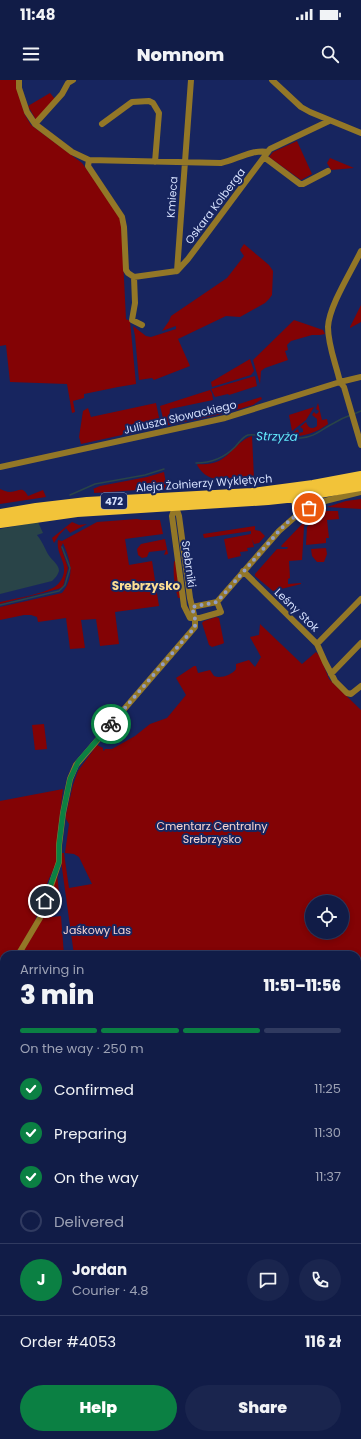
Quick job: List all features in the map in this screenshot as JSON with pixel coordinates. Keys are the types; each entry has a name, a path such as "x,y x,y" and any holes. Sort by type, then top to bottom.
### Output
{"main road":[{"name":"Aleja Żołnierzy Wyklętych","path":"0,523 77,512 252,493 361,476"},
{"name":"Aleja Żołnierzy Wyklętych","path":"0,514 53,505 175,502 216,504 296,497 361,486"},
{"path":"296,497 297,506 303,512"}],"street":[{"path":"19,80 19,88 27,112 35,124 72,152 88,160 88,166 122,217 124,226 126,270 128,273 134,277 177,271"},
{"path":"35,124 62,94 68,83 73,80"},
{"name":"Kmieca","path":"177,271 190,80"},
{"path":"272,80 301,106 310,112 361,133"},
{"path":"102,124 132,102 149,101 153,103 159,113 156,162"},
{"name":"Oskara Kolberga","path":"177,271 188,259 274,146 329,121"},
{"name":"Oskara Kolberga","path":"88,160 221,163 229,162 257,151 266,155"},
{"path":"266,155 300,184 328,172"},
{"path":"361,251 336,301 328,327 329,339 340,382 344,387 361,445"},
{"path":"134,277 135,303 132,320 142,325"},
{"name":"Juliusza Słowackiego","path":"0,467 225,418 340,382 361,377"},
{"path":"192,607 217,602 290,520 325,500 361,492"},
{"name":"Srebrniki","path":"175,502 179,516 184,606 190,618 195,619"},
{"name":"Srebrniki","path":"181,555 195,619"},
{"name":"Leśny Stok","path":"243,571 317,644 334,680 347,693 351,694 361,686"},
{"path":"317,644 361,599"},
{"path":"20,951 40,918 59,862 59,845 63,813 70,779 76,765 195,627 195,619 220,612 217,602"},
{"path":"331,674 361,643"}],"green space":[{"path":"0,80 17,80 17,90 25,115 31,125 82,163 121,219 126,319 130,321 136,384 84,394 84,398 73,401 75,412 72,413 67,384 10,382 6,345 0,346"},
{"path":"50,93 55,99 36,120 28,106"},
{"path":"297,141 312,174 301,180 269,157 273,152"},
{"path":"330,158 354,168 331,170 327,163"},
{"path":"244,244 269,265 273,271 272,295 269,299 265,303 240,317 226,316 178,339 190,366 154,380 152,378 139,380 133,326 146,336 151,337 176,329 176,326 162,331 171,316 227,278 244,256 240,250"},
{"path":"361,305 361,322 350,328 350,327"},
{"path":"294,320 323,330 325,334 312,335 291,341 287,345 288,350 285,351 288,360 265,368 261,371 260,384 253,360"},
{"path":"250,359 254,371 251,375 212,387 211,382"},
{"path":"255,376 257,386 229,395 215,397 211,389"},
{"path":"210,390 213,400 170,409 169,420 222,410 222,414 165,426 160,406"},
{"path":"261,397 262,399 253,405 229,412 227,408"},
{"path":"156,403 161,427 129,434 128,432 123,433 122,435 81,444 79,437 83,411 88,408 91,417"},
{"path":"318,403 322,420 327,419 328,424 310,434 290,437 290,435 298,429 299,433 303,432 303,429 300,427 306,422 310,428 317,426 317,419 312,415 314,412 316,414 319,411 316,409"},
{"path":"314,407 306,420 292,431 289,415"},
{"path":"252,436 254,478 243,480 242,475 223,479 211,478 201,471 197,465 208,464 223,459 239,444"},
{"path":"164,472 166,490 94,493 93,489 100,486 147,477"},
{"path":"0,489 10,492 22,490 28,496 43,490 46,497 0,504"},
{"path":"361,499 361,509 327,507 346,501"},
{"path":"322,505 322,507 309,521 306,522 299,517"},
{"path":"323,511 338,511 339,519 327,520 329,538 326,538 326,543 306,545 307,527"},
{"path":"137,519 160,520 163,534 125,539 129,565 152,561 159,606 115,612 119,644 100,646 96,619 81,620 85,648 70,649 66,618 38,622 37,617 24,615 0,620 0,607 62,593 69,581 70,575 70,563 63,543 61,547 68,568 63,587 0,604 0,602 47,591 58,584 62,578 64,567 58,549 58,540 62,541 97,522"},
{"path":"72,522 79,525 87,524 70,533 66,528 54,543 52,538"},
{"path":"303,523 305,524 302,560 289,561 290,578 288,579 288,584 301,584 273,591 255,576 255,574 277,549 287,549 288,547 281,546"},
{"path":"255,526 255,530 260,531 265,536 259,543 254,544 252,539 254,547 247,548 248,551 240,552 241,556 228,559 224,539 251,534 251,531 204,538 203,534"},
{"path":"165,539 168,554 164,555 166,550 149,552 147,557 142,558 138,555 137,549 141,544"},
{"path":"326,548 327,554 324,562 317,562 312,556 311,549"},
{"path":"174,561 176,562 181,598 178,598 176,589"},
{"path":"216,617 219,618 224,643 212,647 209,645 202,623"},
{"name":"Cmentarz Centralny Srebrzysko","path":"260,624 302,664 316,652 320,656 329,679 361,710 361,951 73,951 61,861 62,853 64,853 69,888 92,884 79,857 74,854 65,853 69,824 66,819 66,815 78,771 97,745 103,748 104,751 105,749 112,749 135,736 150,724 167,718 186,695 176,678 194,666 196,666 198,673 210,670 214,676 223,677 229,675 236,669 236,664 249,660 255,667 261,657 250,637 259,635"},
{"path":"44,724 47,749 35,750 32,725"},
{"path":"63,789 57,837 57,861 48,881 35,921 18,951 0,951 0,801"},
{"path":"57,874 60,901 47,902"},
{"path":"61,916 64,951 23,951 42,918"}],"shaded area":[{"path":"38,522 43,533 37,535 50,557 56,563 59,571 58,574 52,581 0,594 0,529"}],"waterway":[{"name":"Strzyża","path":"354,414 361,411"},
{"name":"Strzyża","path":"196,463 212,461 222,457 231,451 248,435 286,438 306,437 351,415"},
{"name":"Strzyża","path":"70,495 95,484 145,475 164,469"},
{"name":"Strzyża","path":"0,605 59,591 65,585 70,568 62,547"}],"way so far":[{"path":"111,724 195,627 192,607 217,602 279,531 290,520 309,508"}],"district":[{"name":"Srebrzysko","path":"146,585"}],"route":[{"path":"45,901 59,862 59,845 63,813 70,779 78,762 111,724"}],"park label":[{"name":"Jaśkowy Las","path":"97,930"}]}
